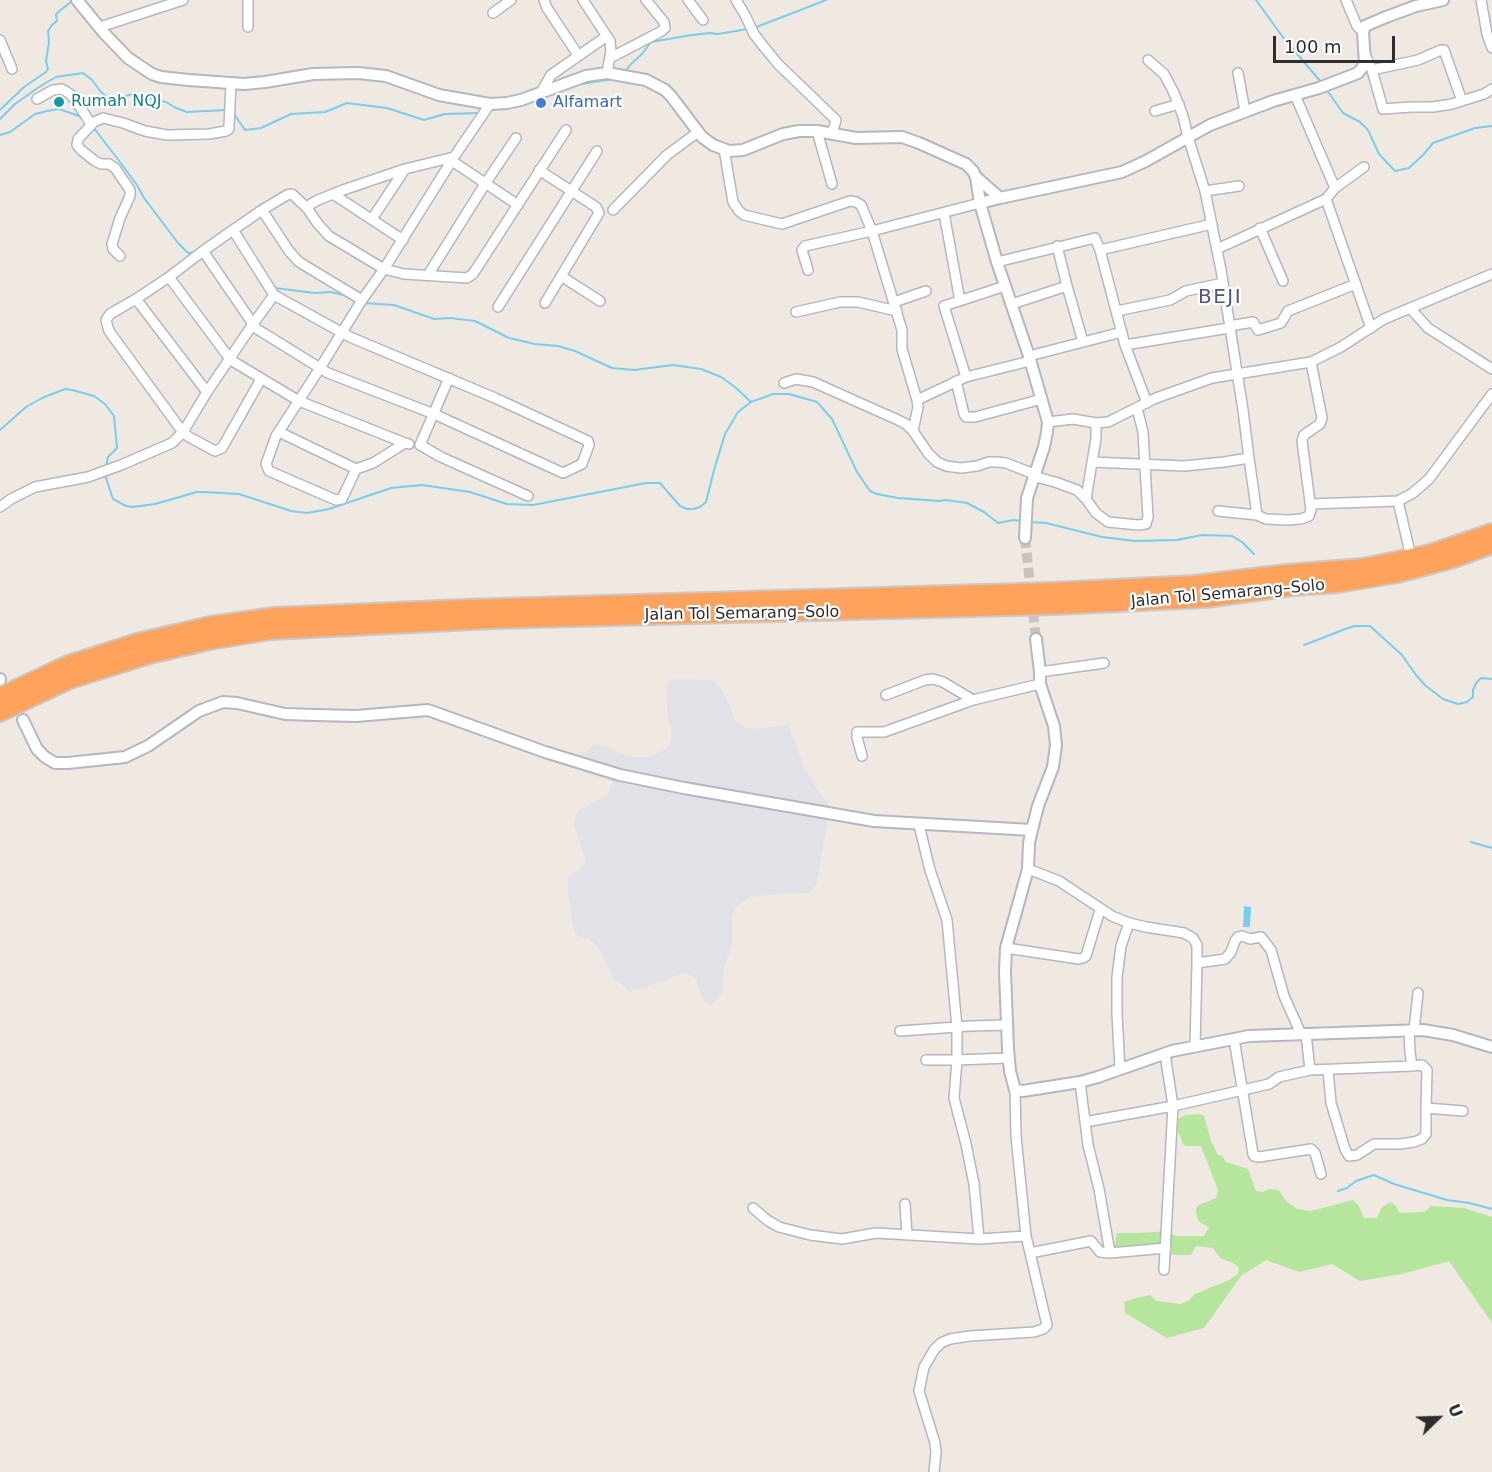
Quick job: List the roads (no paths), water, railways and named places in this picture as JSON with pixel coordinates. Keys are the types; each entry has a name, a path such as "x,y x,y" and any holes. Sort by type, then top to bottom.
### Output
{"highway":[{"name":"Jalan Tol Semarang–Solo","path":"0,696 68,664 136,642 210,625 274,616 511,606 1051,591 1194,584 1363,567 1430,553 1492,532"},
{"name":"Jalan Tol Semarang–Solo","path":"0,713 70,680 150,655 210,641 271,631 493,620 1054,606 1206,599 1293,587 1338,585 1398,574 1454,559 1492,545"}],"street":[{"path":"77,0 128,57 152,74 231,84 265,82 313,74 358,73 386,76 439,95 490,104 507,103 540,94 586,76 612,74 646,80 665,90 698,132 713,145 724,149 743,150 783,134 817,131 856,138 894,137 910,140 966,164 975,177 997,262 1030,358 1048,422 1044,447 1028,491 1025,538"},
{"path":"100,27 183,0"},
{"path":"248,0 248,27"},
{"path":"493,13 511,0"},
{"path":"544,0 578,56"},
{"path":"583,0 611,46 612,74"},
{"path":"610,58 665,28 664,22 646,0"},
{"path":"688,0 703,20"},
{"path":"736,0 752,30 778,64 835,120 832,134"},
{"path":"1346,0 1357,26 1363,32"},
{"path":"808,270 802,250 804,246 1122,171 1146,161 1210,125 1358,72 1365,64 1364,27 1386,16 1443,0"},
{"path":"1481,0 1492,45"},
{"path":"540,94 551,75 607,36"},
{"path":"0,40 12,69"},
{"path":"1372,70 1418,60 1444,50 1462,101"},
{"path":"1366,56 1383,109 1411,106 1433,107 1462,101 1492,89"},
{"path":"1148,60 1164,74 1179,104 1212,224 1244,410 1257,515"},
{"path":"1238,73 1245,111"},
{"path":"120,256 113,249 112,244 130,193 115,168 95,161 79,147 78,139 96,120 107,118 145,131 167,135 222,132 229,129 231,84"},
{"path":"37,99 53,90 62,89 76,101 90,125"},
{"path":"1295,95 1335,188"},
{"path":"356,469 342,499 338,500 269,471 266,464 279,432 490,104"},
{"path":"1155,111 1179,104"},
{"path":"261,379 222,448 215,451 183,432 109,331 106,320 110,314 169,277 262,210 292,194 307,208 329,236 384,270 464,279 473,274 566,130"},
{"path":"817,131 832,184"},
{"path":"613,210 667,156 698,132"},
{"path":"428,275 516,138"},
{"path":"724,149 733,202 744,215 782,224 854,201 861,205 873,231 902,330 902,349 918,400 913,430"},
{"path":"498,307 597,152"},
{"path":"307,208 318,200 333,194 405,169 453,159 485,184 518,205"},
{"path":"1217,249 1326,199 1335,188 1364,167"},
{"path":"372,219 405,169"},
{"path":"539,170 596,207 599,213 544,303"},
{"path":"975,177 1000,198"},
{"path":"1204,191 1239,186"},
{"path":"333,194 403,240"},
{"path":"1326,199 1371,328"},
{"path":"262,210 299,262 362,300"},
{"path":"944,213 960,301"},
{"path":"1100,250 1212,224"},
{"path":"1260,228 1283,281"},
{"path":"203,251 257,329 328,373 434,414 563,473 582,464 589,445 588,441 449,378 342,333 274,296 233,230"},
{"path":"997,262 1093,237 1097,240 1125,345 1147,403"},
{"path":"1057,246 1083,342"},
{"path":"1048,422 1077,419 1096,423 1108,422 1147,403 1212,378 1311,362 1341,347 1384,319 1492,274"},
{"path":"561,276 600,301"},
{"path":"169,277 231,359 261,379 299,401 405,444 420,445 528,496"},
{"path":"1117,311 1170,300 1186,291 1223,283"},
{"path":"1125,345 1253,322 1258,330 1281,323 1287,311 1356,284"},
{"path":"966,377 944,307 1005,286"},
{"path":"1012,304 1067,286"},
{"path":"796,312 840,302 895,307 926,291"},
{"path":"0,507 34,487 74,480 172,443 183,432 207,392 274,296"},
{"path":"136,299 207,392"},
{"path":"1410,308 1428,328 1492,369"},
{"path":"918,400 966,377 1122,332"},
{"path":"1218,511 1288,520 1307,518 1311,514 1302,441 1304,435 1320,424 1322,418 1311,362"},
{"path":"420,445 449,378"},
{"path":"784,383 796,380 813,382 906,424 913,430 928,453 937,462 946,466 961,468 989,462 1006,463 1074,489 1086,499 1096,513 1108,522 1130,525 1146,524 1148,517 1143,428 1137,408"},
{"path":"956,381 966,417 975,417 1042,399"},
{"path":"1310,504 1398,501 1413,493 1429,479 1492,394"},
{"path":"1086,499 1096,438 1096,423"},
{"path":"279,432 356,469 373,463 405,444"},
{"path":"1092,462 1184,466 1249,458"},
{"path":"1398,501 1412,557"},
{"path":"934,1472 935,1443 919,1391 924,1367 938,1346 950,1339 970,1336 1034,1332 1043,1329 1047,1322 1026,1236 1016,1136 1016,1090 1008,1058 1005,972 1006,948 1028,869 1032,830 1055,758 1056,738 1040,678 1036,639"},
{"path":"862,756 857,732 884,732 1040,678 1104,663"},
{"path":"886,695 933,679 943,682 973,700"},
{"path":"24,720 37,749 45,757 55,763 68,763 125,757 148,746 199,711 223,702 274,712 315,716 356,716 428,710 544,752 620,775 684,788 874,821 1032,830"},
{"path":"919,825 930,870 947,920 957,1026 954,1098 974,1184 979,1239"},
{"path":"1028,869 1059,881 1112,916 1129,923 1184,933 1193,938 1197,945 1196,1047"},
{"path":"1006,948 1083,958 1086,956 1100,910"},
{"path":"1120,1069 1117,977 1121,946 1129,923"},
{"path":"1197,963 1225,959 1238,937 1250,939 1261,936 1271,950 1284,996 1303,1034 1310,1070"},
{"path":"1412,1066 1410,1057 1412,1030 1418,993"},
{"path":"900,1031 957,1026 1007,1025"},
{"path":"1016,1090 1033,1090 1080,1082 1165,1054 1249,1036 1428,1030 1454,1035 1492,1047"},
{"path":"1234,1039 1254,1156 1311,1149 1315,1153 1320,1174"},
{"path":"1164,1270 1173,1106 1165,1054"},
{"path":"926,1060 1008,1058"},
{"path":"1085,1122 1173,1106 1269,1084 1279,1077 1310,1070 1422,1065 1427,1070 1426,1134 1422,1139 1414,1142 1374,1144 1357,1155 1349,1156 1331,1103 1328,1070"},
{"path":"1080,1082 1085,1122 1110,1253"},
{"path":"1426,1108 1462,1111"},
{"path":"905,1204 907,1235"},
{"path":"753,1208 779,1227 810,1235 842,1239 876,1233 979,1239 1026,1236"},
{"path":"1030,1253 1091,1241 1100,1252 1110,1253 1166,1248"}],"water":[{"path":"1244,906 1251,907 1250,927 1243,927"}],"waterway":[{"path":"0,110 24,87 48,69 46,61 48,31 57,21 56,14 73,0"},
{"path":"754,28 826,0"},
{"path":"1256,0 1282,36 1321,82"},
{"path":"625,72 651,42 748,29"},
{"path":"0,119 15,104 56,77 83,73 107,97 119,98 133,94 166,102 187,112 226,110"},
{"path":"576,85 617,80"},
{"path":"1326,89 1343,113 1360,122 1368,130 1379,154 1395,171 1409,168 1433,143 1475,128 1492,126"},
{"path":"232,111 245,130 261,128 291,114 325,112 347,103 387,108 424,120 445,114 479,113"},
{"path":"0,135 10,132 35,114 47,111 59,109 84,120"},
{"path":"93,127 178,243 188,253 195,252"},
{"path":"274,286 275,288 315,293 331,292 347,296"},
{"path":"363,303 394,305 434,319 475,321 509,338 558,346 612,368 634,370 673,365 701,369 721,377 751,402"},
{"path":"0,430 26,407 65,389 94,396 105,404 114,416 117,448 108,457 106,467"},
{"path":"105,475 113,499 133,507 204,492 239,494 291,511 307,513 329,509 391,488 422,485 470,492 507,504 533,505 646,483 660,483 680,506 694,509 706,502 725,434 738,412 751,402 773,394 789,394 817,402 832,419 857,472 870,491 898,498 967,503 998,523 1022,521"},
{"path":"1028,522 1046,523 1102,537 1135,541 1177,540 1202,535 1232,536 1254,554"},
{"path":"1304,645 1348,628 1370,626 1402,655 1426,686 1443,699 1458,704 1467,702 1473,697 1473,690 1481,678 1492,679"},
{"path":"1471,842 1492,848"},
{"path":"1338,1191 1356,1181 1374,1175 1394,1184 1447,1200 1492,1209"}],"tunnel":[{"path":"1025,538 1036,639"}],"place":[{"name":"Rumah NQJ","path":"59,102"},
{"name":"Alfamart","path":"541,103"}],"district":[{"name":"BEJI","path":"1220,298"}]}
